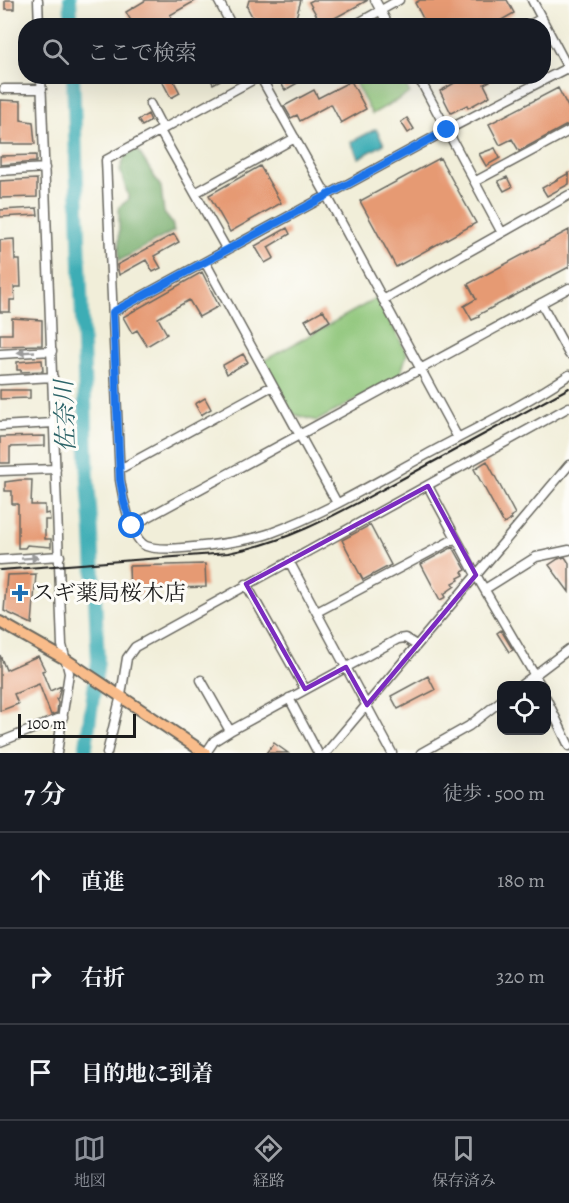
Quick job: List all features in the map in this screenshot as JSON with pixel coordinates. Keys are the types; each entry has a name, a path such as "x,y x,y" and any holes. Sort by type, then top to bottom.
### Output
{"main road":[{"path":"2,625 65,659 205,753"}],"street":[{"path":"38,0 39,18"},
{"path":"218,0 228,18"},
{"path":"375,0 385,18"},
{"path":"366,18 399,0"},
{"path":"532,0 542,18"},
{"path":"551,35 569,68 551,77"},
{"path":"42,84 62,645 69,673 57,753"},
{"path":"245,84 106,160 120,469 124,502 139,541 145,546 159,548 204,546 250,539 271,532 337,503 569,375"},
{"path":"265,84 458,438"},
{"path":"421,84 502,232"},
{"path":"113,312 447,130 538,84"},
{"path":"4,89 42,88"},
{"path":"150,104 227,250"},
{"path":"476,181 569,131"},
{"path":"195,193 295,138"},
{"path":"0,171 45,168"},
{"path":"383,300 569,195"},
{"path":"205,262 337,503"},
{"path":"132,526 569,288"},
{"path":"541,303 569,354"},
{"path":"0,354 52,351"},
{"path":"0,380 53,377"},
{"path":"120,469 273,386"},
{"path":"107,753 127,658 135,647 569,407"},
{"path":"0,426 54,423"},
{"path":"326,753 569,465"},
{"path":"0,471 57,469"},
{"path":"428,486 476,575 538,681"},
{"path":"317,612 456,538"},
{"path":"485,589 536,556 569,550"},
{"path":"0,560 60,556"},
{"path":"289,561 392,753"},
{"path":"246,584 305,689"},
{"path":"205,753 214,741 230,731 398,639 405,638 416,645"},
{"path":"526,681 569,649"},
{"path":"201,680 230,731"},
{"path":"289,698 318,753"},
{"path":"421,753 469,726 497,703"},
{"path":"551,708 569,746"},
{"path":"0,742 63,717"}],"highlighted area":[{"path":"428,486 476,575 367,705 346,667 305,689 246,584"}],"green space":[{"path":"356,84 405,84 410,93 372,114"},
{"path":"137,149 161,187 164,213 172,223 174,231 119,261 119,207 129,199 120,170 125,155"},
{"path":"377,298 407,353 400,376 317,421 293,414 263,361"}],"water":[{"path":"376,129 384,144 359,158 351,142"}],"building":[{"path":"5,0 14,0 14,9 5,9"},
{"path":"146,0 197,0 170,15 172,18 129,18 126,12"},
{"path":"249,0 301,0 296,18 253,18 247,7"},
{"path":"313,0 368,0 335,18 318,18 309,2"},
{"path":"420,0 507,0 514,13 505,18 423,18 415,3"},
{"path":"164,84 175,84 180,93 171,98"},
{"path":"281,84 296,84 285,90"},
{"path":"345,84 353,84 366,109 341,123 331,104 300,121 297,115 291,118 284,106 314,90 318,98"},
{"path":"453,84 484,84 490,96 468,108 467,105 451,113 440,91"},
{"path":"558,88 569,109 569,124 519,151 512,139 500,145 489,124"},
{"path":"0,100 21,101 21,120 33,122 35,144 0,144"},
{"path":"148,114 151,121 142,126 138,120"},
{"path":"407,118 414,129 408,133 401,122"},
{"path":"495,148 500,158 486,166 479,154"},
{"path":"36,155 36,162 0,165 0,156"},
{"path":"440,158 476,223 396,267 360,201"},
{"path":"260,166 281,203 230,232 209,195"},
{"path":"569,173 569,184 547,196 542,188"},
{"path":"507,177 512,187 504,191 498,181"},
{"path":"37,179 37,197 0,198 0,181"},
{"path":"37,208 38,215 0,217 0,210"},
{"path":"287,228 290,234 268,247 274,258 265,263 255,246"},
{"path":"569,230 569,267 472,320 464,306 476,299 468,284"},
{"path":"174,234 179,242 154,256 161,268 153,272 146,260 119,275 117,265"},
{"path":"14,239 15,260 20,260 21,287 14,287 15,300 10,300 10,312 0,312 0,240"},
{"path":"202,272 219,306 199,317 189,300 158,318 167,334 147,346 137,330 132,333 123,317"},
{"path":"323,310 330,321 312,332 305,320"},
{"path":"12,318 42,320 42,345 0,346 0,334 12,334"},
{"path":"243,354 248,362 227,374 223,365"},
{"path":"42,360 43,371 21,372 17,370 17,362"},
{"path":"0,390 30,390 30,398 0,399"},
{"path":"205,398 211,409 201,415 195,404"},
{"path":"45,436 45,446 10,447 10,463 0,463 0,437"},
{"path":"487,461 515,514 504,524 474,469"},
{"path":"32,480 31,505 45,505 45,514 49,513 50,520 45,520 45,539 51,539 51,547 27,545 25,548 18,548 18,504 12,504 12,491 5,491 5,482"},
{"path":"370,525 391,565 363,580 342,540"},
{"path":"453,547 466,570 462,572 464,575 458,578 459,580 453,583 455,586 444,594 446,597 440,600 421,564"},
{"path":"565,557 569,563 569,592 549,565"},
{"path":"205,564 206,587 142,589 142,594 130,594 129,566"},
{"name":"スギ薬局桜木店","path":"36,574 32,624 4,611 7,575"},
{"path":"501,630 513,650 509,652 497,633"},
{"path":"0,655 6,670 38,656 45,670 42,671 50,691 61,686 56,699 57,713 51,715 39,684 14,694 18,704 0,711"},
{"path":"428,676 435,690 398,709 391,696"},
{"path":"274,743 288,753 266,753"}],"waterway":[{"name":"佐奈川","path":"70,0 71,18"},
{"name":"佐奈川","path":"73,84 88,481 98,661 85,753"}],"railway":[{"path":"0,570 228,553 274,541 317,524 569,388"}],"place":[{"name":"スギ薬局桜木店","path":"20,593"}],"route":[{"path":"132,526 120,480 113,312 447,130"}]}
